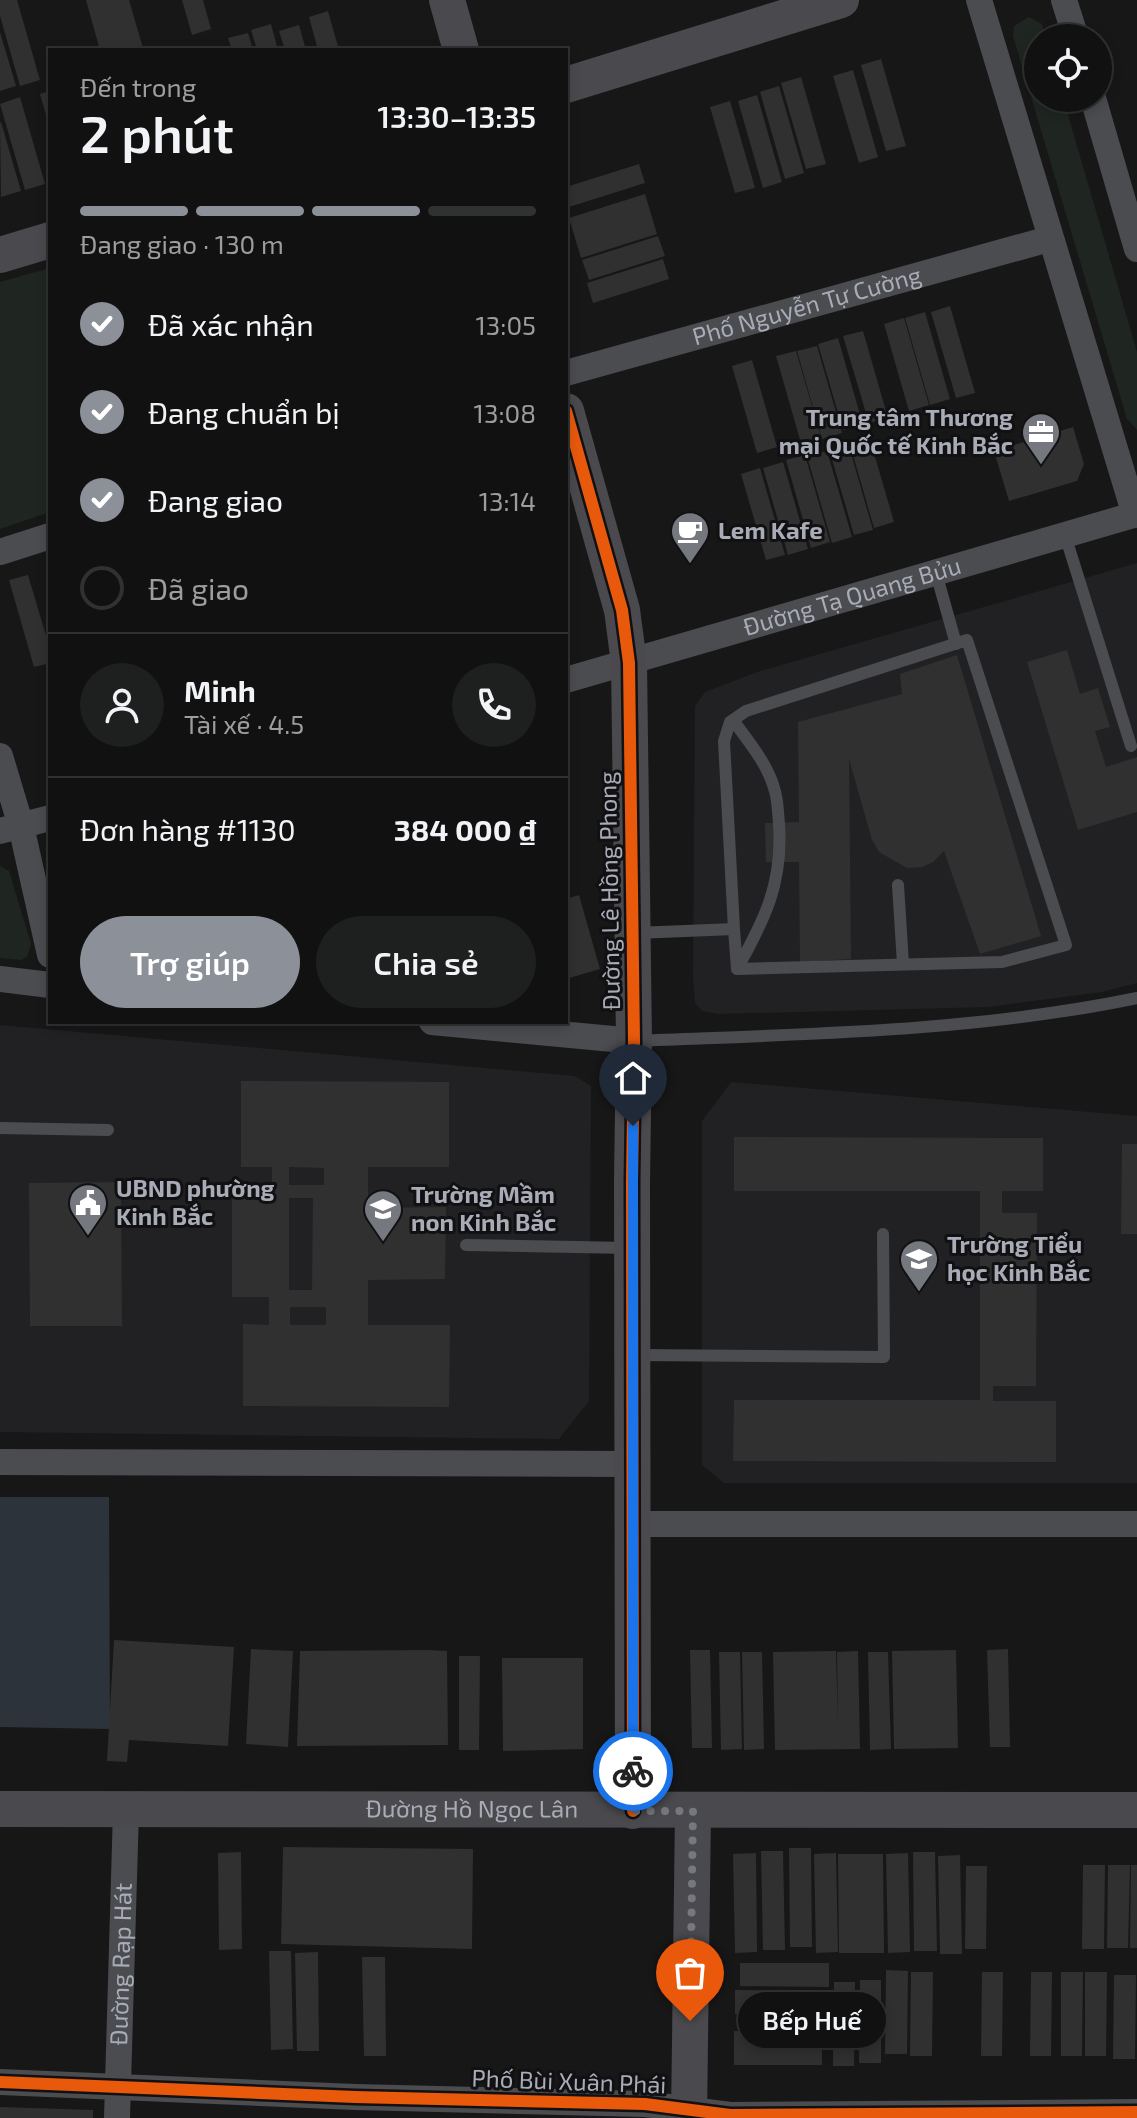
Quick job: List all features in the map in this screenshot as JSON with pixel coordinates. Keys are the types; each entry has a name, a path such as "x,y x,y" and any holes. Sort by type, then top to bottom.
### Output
{"street":[{"path":"447,0 460,48"},
{"path":"568,84 841,0"},
{"path":"979,0 1049,239 1136,514"},
{"path":"1064,0 1072,24"},
{"path":"1098,112 1132,216 1137,249"},
{"name":"Phố Nguyễn Tự Cường","path":"568,372 1049,239"},
{"path":"0,255 48,241"},
{"name":"Đường Lê Hồng Phong","path":"568,418 622,610 629,663 634,1041 633,1811"},
{"name":"Đường Tạ Quang Bửu","path":"568,679 1136,514"},
{"path":"0,552 48,537"},
{"path":"0,756 10,829 48,949"},
{"path":"10,829 48,819"},
{"path":"0,979 48,985"},
{"path":"453,1024 634,1041"},
{"path":"0,1462 634,1464"},
{"path":"634,1524 1137,1524"},
{"name":"Đường Hồ Ngọc Lân","path":"0,1809 1137,1810"},
{"name":"Đường Rạp Hát","path":"117,2118 126,1810"},
{"path":"689,2114 693,1811"},
{"name":"Phố Bùi Xuân Phái","path":"0,2082 119,2086 355,2108 645,2104 689,2114 730,2115 1137,2112"}],"lane":[{"path":"1065,535 1131,746"},
{"path":"936,573 956,644"},
{"path":"967,640 1066,945 1002,962 737,969 724,741 730,722 746,711 967,640"},
{"path":"733,720 760,759 775,788 780,850 778,874 768,905 737,969"},
{"path":"898,885 903,964"},
{"path":"633,933 734,929"},
{"path":"634,1041 926,1026 1069,1012 1137,998"},
{"path":"0,1128 108,1130"},
{"path":"633,1355 884,1357 883,1234"},
{"path":"466,1245 632,1248"}],"shaded area":[{"path":"1029,17 1042,24 1024,24 1024,73 1013,36 1014,26"},
{"path":"1036,112 1067,112 1137,352 1137,430 1127,419"},
{"path":"48,269 48,513 0,529 0,282"},
{"path":"1137,563 1137,983 1102,992 988,1007 719,1014 702,1011 695,1003 693,975 695,706 705,692 757,672"},
{"path":"0,866 9,871 31,944 27,957 21,960 0,958"},
{"name":"Trường Mầm non Kinh Bắc","path":"0,1025 575,1076 591,1086 589,1401 559,1439 0,1432"},
{"name":"Trường Tiểu học Kinh Bắc","path":"731,1082 1137,1116 1137,1483 724,1483 702,1465 702,1121"},
{"path":"0,1497 109,1497 110,1729 0,1727"}],"building":[{"path":"0,0 17,0 40,80 20,86 0,16"},
{"path":"86,0 129,0 143,48 99,48"},
{"path":"182,0 203,0 211,29 192,35"},
{"path":"328,11 338,48 317,48 309,17"},
{"path":"271,24 277,48 256,48 251,30"},
{"path":"299,25 305,48 284,48 279,31"},
{"path":"0,32 16,86 0,91"},
{"path":"248,33 252,48 231,48 228,38"},
{"path":"881,59 906,146 886,151 861,65"},
{"path":"853,70 878,157 859,163 833,76"},
{"path":"801,77 826,164 806,169 781,83"},
{"path":"779,86 804,173 785,179 760,92"},
{"path":"48,92 48,122 40,94"},
{"path":"757,95 782,182 763,188 738,101"},
{"path":"20,97 45,184 25,190 0,104"},
{"path":"730,101 755,188 735,193 710,107"},
{"path":"0,123 21,191 1,197"},
{"path":"639,164 645,183 569,207 568,186"},
{"path":"645,194 657,234 581,258 569,218"},
{"path":"658,236 665,256 589,280 582,260"},
{"path":"663,259 669,279 593,303 587,283"},
{"path":"950,306 975,393 956,398 931,312"},
{"path":"925,312 950,399 930,405 905,318"},
{"path":"904,318 929,405 909,411 884,324"},
{"path":"863,331 888,418 869,423 843,336"},
{"path":"838,338 863,425 843,430 818,344"},
{"path":"817,346 842,433 822,439 797,351"},
{"path":"796,351 821,437 801,443 776,356"},
{"path":"752,360 777,447 757,453 732,366"},
{"path":"1073,427 1084,464 1077,481 1009,501 994,451"},
{"path":"869,436 894,522 874,528 849,441"},
{"path":"848,443 873,530 854,535 829,449"},
{"path":"827,451 852,537 832,543 807,456"},
{"path":"805,455 830,542 811,548 786,460"},
{"path":"783,462 808,549 788,555 763,468"},
{"path":"760,468 785,555 766,560 741,474"},
{"path":"28,575 48,642 48,664 34,667 9,580"},
{"path":"1067,650 1080,694 1098,688 1110,727 1095,731 1106,767 1137,757 1137,812 1078,830 1027,662"},
{"path":"957,655 1041,936 980,954 944,851 933,862 907,868 879,852 872,840 849,759 851,959 800,962 799,862 766,862 765,823 799,822 798,722 902,694 900,674"},
{"path":"579,895 600,969 568,978 568,898"},
{"path":"241,1081 449,1082 449,1167 368,1167 368,1208 446,1207 445,1279 368,1280 368,1325 450,1325 449,1407 243,1406 243,1324 269,1325 269,1297 232,1297 232,1185 272,1185 272,1167 241,1167","holes":["289,1167 324,1168 324,1185 289,1185","289,1198 313,1198 312,1290 289,1290","290,1307 326,1307 326,1325 290,1325"]},
{"path":"734,1137 1043,1138 1043,1191 1002,1191 1002,1213 1037,1213 1036,1386 993,1386 993,1401 1056,1401 1056,1462 733,1461 734,1400 980,1400 980,1191 734,1191"},
{"path":"1122,1144 1137,1144 1137,1234 1121,1234"},
{"path":"121,1182 122,1326 30,1326 29,1183"},
{"path":"114,1640 234,1647 228,1746 129,1740 127,1762 107,1761"},
{"path":"251,1649 293,1651 288,1747 246,1744"},
{"path":"1008,1649 1010,1747 990,1747 987,1650"},
{"path":"690,1650 710,1650 712,1748 692,1748"},
{"path":"956,1650 958,1748 894,1749 892,1651"},
{"path":"300,1651 447,1651 448,1745 297,1746"},
{"path":"836,1651 838,1727 837,1652 858,1651 860,1749 775,1750 773,1652"},
{"path":"719,1652 740,1652 742,1749 721,1750"},
{"path":"742,1652 762,1652 764,1749 744,1750"},
{"path":"868,1652 888,1652 891,1749 870,1750"},
{"path":"459,1656 480,1656 479,1750 459,1750"},
{"path":"502,1658 583,1658 583,1749 503,1751"},
{"path":"283,1847 473,1849 472,1949 281,1944"},
{"path":"789,1848 811,1848 812,1947 790,1947"},
{"path":"761,1851 783,1851 785,1950 763,1950"},
{"path":"241,1852 242,1949 219,1950 218,1853"},
{"path":"913,1852 935,1852 937,1951 914,1951"},
{"path":"756,1853 757,1952 735,1953 733,1854"},
{"path":"836,1853 838,1952 816,1953 814,1854"},
{"path":"908,1853 910,1952 888,1953 886,1854"},
{"path":"838,1854 883,1854 884,1953 839,1953"},
{"path":"960,1855 962,1954 940,1954 938,1856"},
{"path":"1083,1865 1105,1865 1104,1949 1082,1949"},
{"path":"1108,1865 1130,1865 1128,1948 1107,1948"},
{"path":"1131,1865 1137,1865 1137,1948 1130,1948"},
{"path":"966,1866 987,1866 986,1949 965,1949"},
{"path":"269,1951 291,1951 293,2049 271,2050"},
{"path":"318,1952 319,2051 297,2051 295,1953"},
{"path":"362,1957 385,1957 386,2056 364,2056"},
{"path":"740,1963 829,1963 829,1987 740,1986"},
{"path":"886,1970 908,1971 907,2054 885,2054"},
{"path":"911,1972 933,1972 932,2056 910,2056"},
{"path":"982,1972 1003,1972 1002,2056 981,2056"},
{"path":"1031,1972 1052,1972 1051,2056 1030,2056"},
{"path":"1061,1972 1083,1972 1082,2056 1061,2056"},
{"path":"1085,1972 1107,1972 1106,2056 1085,2056"},
{"path":"1114,1975 1136,1975 1135,2059 1113,2059"},
{"path":"860,1980 881,1980 881,2063 859,2063"},
{"path":"834,1982 855,1982 854,2066 833,2066"},
{"path":"735,1990 823,1991 823,2015 735,2014"},
{"path":"734,2031 822,2032 822,2065 734,2065"},
{"path":"0,2107 93,2110 93,2118 0,2118"}],"cycle path":[{"path":"568,418 622,610 629,663 634,1041 633,1811"},
{"path":"0,2082 355,2097 645,2104 730,2115 1137,2112"}],"way so far":[{"path":"633,1771 633,1811 693,1811 690,2021"}],"place":[{"name":"Trung tâm Thương mại Quốc tế Kinh Bắc","path":"1041,466"},
{"name":"Lem Kafe","path":"690,565"},
{"name":"UBND phường Kinh Bắc","path":"88,1237"},
{"name":"Trường Mầm non Kinh Bắc","path":"383,1243"},
{"name":"Trường Tiểu học Kinh Bắc","path":"919,1293"},
{"name":"Bếp Huế","path":"690,2021"}],"route":[{"path":"633,1126 633,1771"}]}
